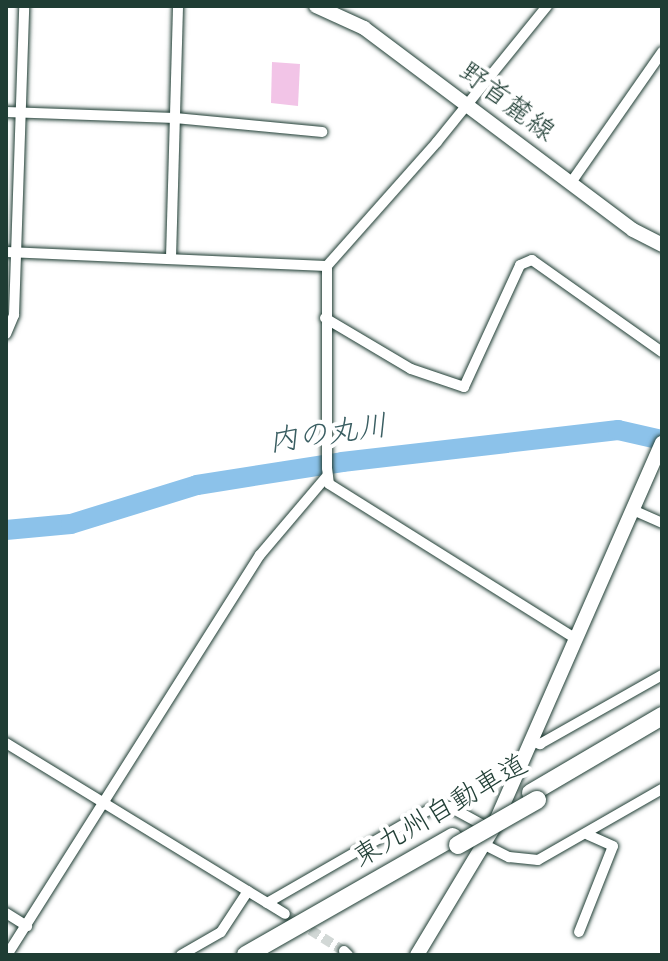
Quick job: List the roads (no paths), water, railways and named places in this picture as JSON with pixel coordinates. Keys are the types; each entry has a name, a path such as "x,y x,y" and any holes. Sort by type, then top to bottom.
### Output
{"highway":[{"name":"東九州自動車道","path":"265,955 534,796 662,716"},
{"name":"東九州自動車道","path":"534,796 662,730"},
{"name":"東九州自動車道","path":"246,955 456,841"}],"street":[{"path":"6,334 14,315 11,252 24,6"},
{"path":"171,258 178,6"},
{"name":"野首麓線","path":"316,6 364,28 633,230 662,245"},
{"path":"547,6 327,266 327,476 329,484 576,639"},
{"path":"570,184 662,52"},
{"path":"6,112 175,118 322,132"},
{"path":"11,252 327,266"},
{"path":"325,318 411,369 464,387 520,265 532,260 662,352"},
{"path":"417,955 485,845 662,443"},
{"path":"7,955 260,555 327,476"},
{"path":"633,510 662,523"},
{"path":"532,741 540,744 662,675"},
{"path":"6,743 285,914"},
{"path":"485,845 509,857 538,860 588,835 662,789"},
{"path":"267,903 432,808 450,807 492,830"},
{"path":"579,932 613,846 588,835"},
{"path":"181,955 221,932 248,891"},
{"path":"6,913 27,926"}],"waterway":[{"name":"内の丸川","path":"6,530 71,524 197,485 342,462 618,430 662,440"}],"tunnel":[{"path":"285,914 344,951"}]}
